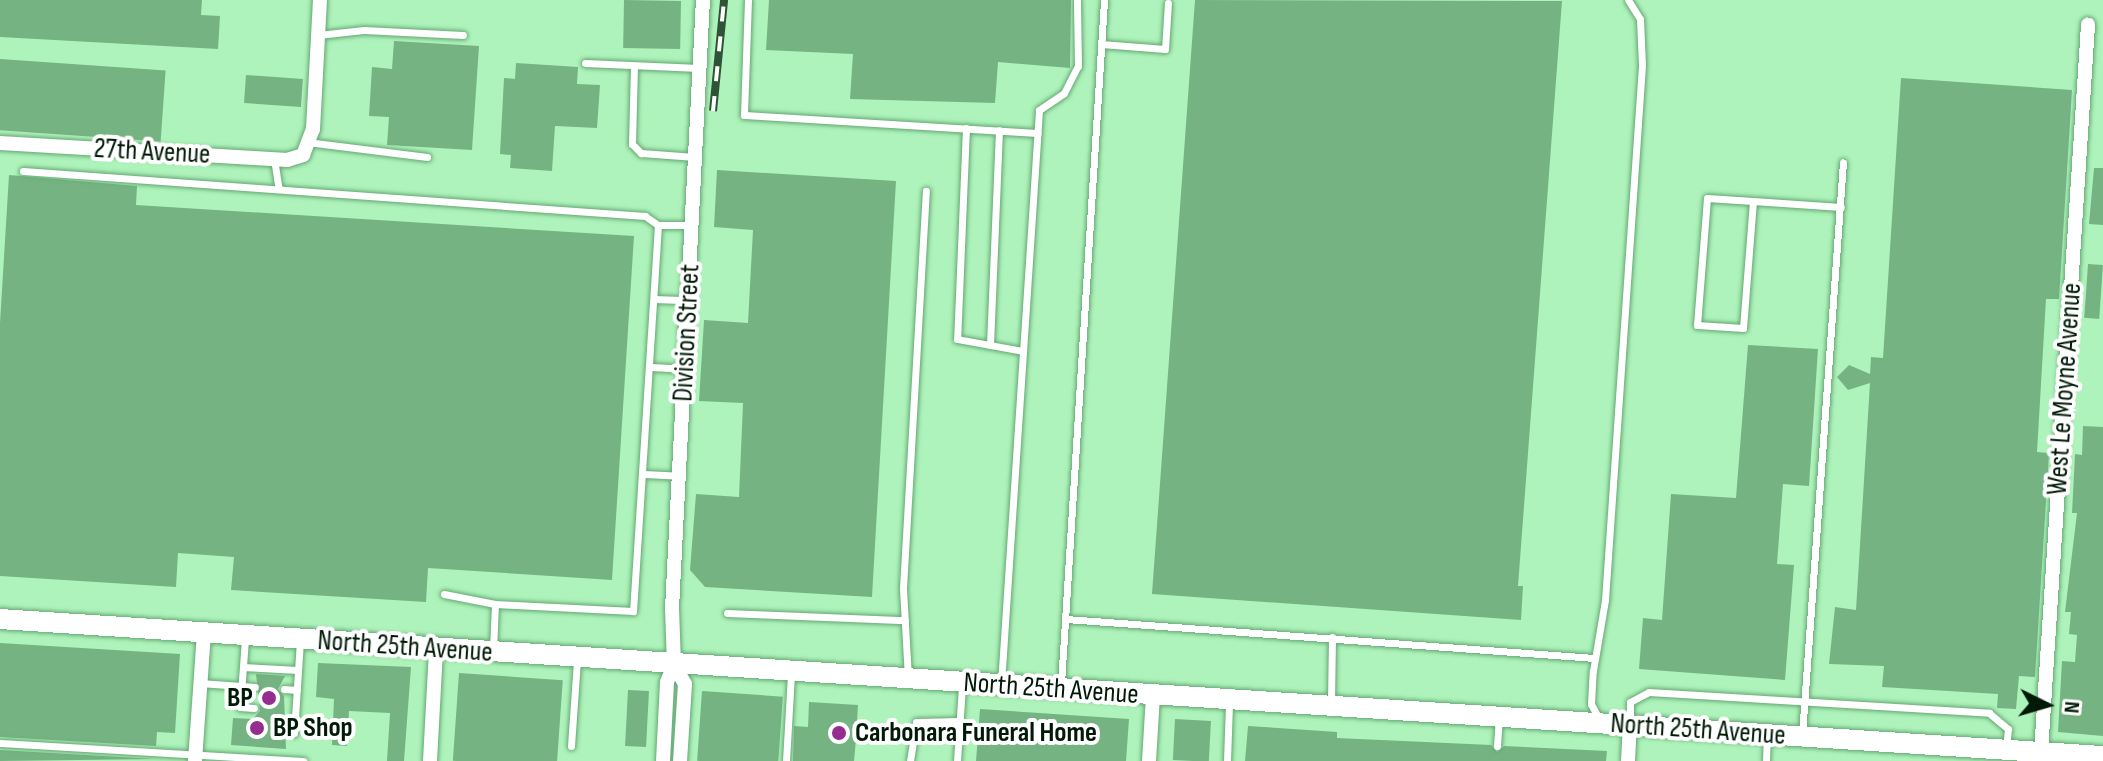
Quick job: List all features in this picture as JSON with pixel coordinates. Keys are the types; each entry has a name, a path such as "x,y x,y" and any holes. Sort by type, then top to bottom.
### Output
{"main road":[{"name":"North 25th Avenue","path":"0,619 791,673 2103,756"}],"street":[{"path":"305,149 320,0"},
{"name":"Division Street","path":"663,761 667,682 674,665 679,476 703,0"},
{"name":"West Le Moyne Avenue","path":"2041,752 2088,25"},
{"name":"27th Avenue","path":"0,143 274,159 305,149"},
{"path":"195,758 204,633"},
{"path":"430,761 436,649"},
{"name":"Division Street","path":"674,665 685,684 680,761"},
{"path":"1149,761 1153,696"},
{"path":"1628,761 1630,726"}],"lane":[{"path":"748,0 744,115 1037,133"},
{"path":"1001,686 1039,110 1064,93 1078,66 1077,0"},
{"path":"1061,690 1104,0"},
{"path":"1602,724 1591,704 1605,600 1642,65 1640,19 1628,0"},
{"path":"1101,44 1165,49 1168,3"},
{"path":"318,35 364,30 463,35"},
{"path":"585,63 699,68"},
{"path":"634,66 632,144 641,153 695,157"},
{"path":"966,128 957,339 1023,351"},
{"path":"990,345 999,130"},
{"path":"305,149 427,157"},
{"path":"274,159 279,189"},
{"path":"1802,737 1843,162"},
{"path":"23,171 645,216 658,225 692,225"},
{"path":"908,680 905,620 926,191"},
{"path":"1753,201 1743,328 1697,325 1707,198 1753,201 1841,207"},
{"path":"444,594 495,604 633,611 658,225"},
{"path":"654,299 688,300"},
{"path":"651,367 684,369"},
{"path":"644,474 679,476"},
{"path":"493,653 495,604"},
{"path":"727,613 905,620"},
{"path":"1066,619 1595,658"},
{"path":"245,637 240,707 254,708"},
{"path":"1331,707 1332,637"},
{"path":"294,733 300,641"},
{"path":"571,746 577,659"},
{"path":"243,667 298,670"},
{"path":"786,761 791,673"},
{"path":"200,683 255,687"},
{"path":"957,761 962,683"},
{"path":"284,689 297,690"},
{"path":"1630,726 1630,702 1638,694 1989,713 2008,729 2006,750"},
{"path":"1227,761 1230,701"},
{"path":"283,710 295,711"},
{"path":"1497,746 1500,717"},
{"path":"910,761 916,722 960,721"},
{"path":"1766,761 1767,735"},
{"path":"0,743 195,758 303,761"}],"building":[{"path":"0,0 202,0 201,15 220,16 218,49 0,37"},
{"path":"624,0 681,1 680,49 623,48"},
{"path":"769,0 1071,0 1070,68 998,62 995,103 850,99 853,54 766,50"},
{"path":"1195,0 1562,1 1518,586 1523,586 1521,620 1152,594"},
{"path":"394,41 479,46 472,150 387,145 389,117 369,116 372,67 392,69"},
{"path":"0,59 166,71 161,141 0,130"},
{"path":"516,63 578,67 577,84 600,85 597,128 555,126 552,171 510,168 511,155 500,154 504,78 515,79"},
{"path":"246,75 303,79 301,107 244,103"},
{"path":"1901,78 2072,90 2059,299 2046,299 2037,452 2049,453 2035,677 2019,676 2016,709 1997,708 1998,694 1882,687 1884,666 1829,664 1835,607 1856,610 1870,383 1848,390 1837,377 1849,365 1870,374 1871,357 1883,358"},
{"path":"2094,168 2103,168 2103,225 2089,224"},
{"path":"717,170 896,181 872,597 705,587 690,570 696,494 739,497 743,403 699,401 704,320 748,323 753,230 714,227"},
{"path":"9,175 137,186 136,205 634,236 612,580 428,568 426,602 231,590 234,557 178,553 176,587 0,576 0,323"},
{"path":"2088,264 2103,265 2099,319 2084,318"},
{"path":"1748,345 1818,349 1809,486 1783,484 1777,564 1794,565 1785,680 1639,669 1643,618 1662,620 1671,494 1736,498"},
{"path":"2083,426 2103,427 2103,736 2058,732 2062,661 2075,662 2077,635 2069,634 2071,612 2065,612 2077,513 2072,513 2075,454 2082,455"},
{"path":"0,643 180,654 175,733 157,732 156,746 0,737"},
{"path":"318,663 411,667 404,761 387,761 390,713 349,711 347,746 332,745 334,699 316,697"},
{"path":"459,673 563,680 557,761 453,761"},
{"path":"256,674 285,676 278,689 284,696 286,749 231,745 233,718 253,719 260,711"},
{"path":"628,690 649,691 646,747 625,746"},
{"path":"702,691 783,697 778,761 697,761"},
{"name":"Carbonara Funeral Home","path":"809,702 858,705 857,723 882,725 881,741 856,739 854,761 793,761 794,726 808,727"},
{"path":"980,709 1129,719 1126,761 976,761"},
{"path":"1175,719 1211,721 1209,761 1173,760"},
{"path":"1248,726 1337,732 1337,738 1491,745 1497,752 1504,746 1607,751 1606,761 1245,761"},
{"path":"0,750 155,759 0,761"}],"railway":[{"path":"713,111 724,0"}],"place":[{"name":"BP","path":"269,698"},
{"name":"BP Shop","path":"257,728"},
{"name":"Carbonara Funeral Home","path":"839,733"}]}
